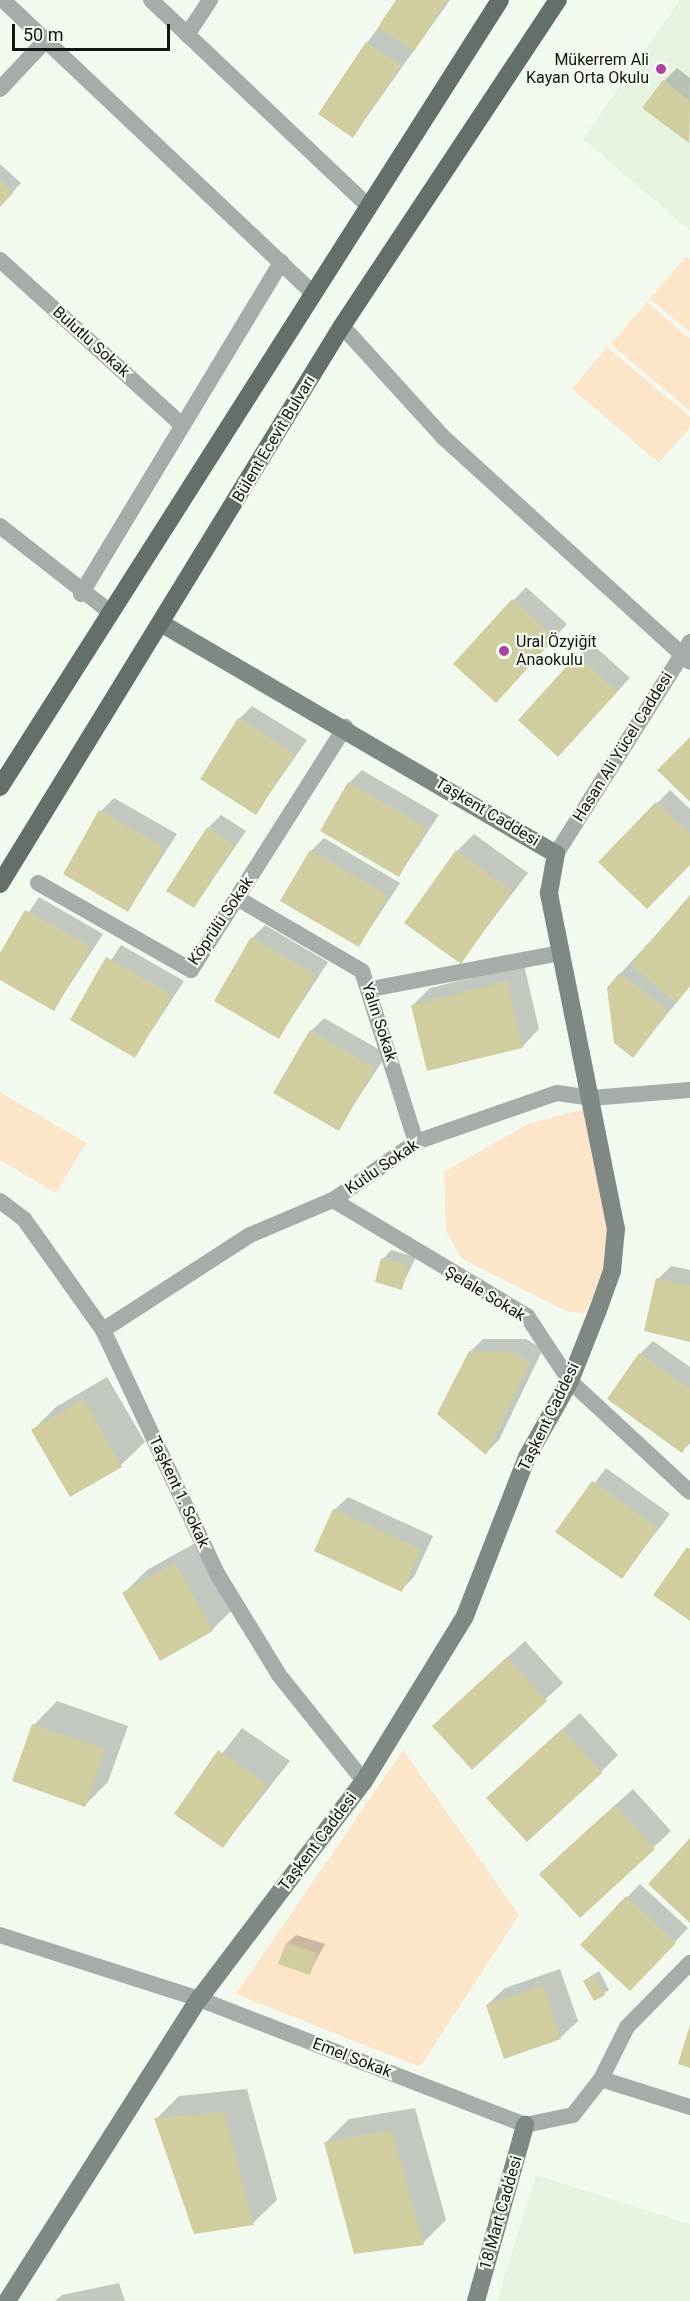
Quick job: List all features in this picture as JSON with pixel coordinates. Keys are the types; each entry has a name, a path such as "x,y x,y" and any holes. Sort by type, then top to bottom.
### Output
{"main road":[{"path":"0,787 311,291 501,0"},
{"name":"Bülent Ecevit Bulvarı","path":"0,884 163,624 342,326 558,0"}],"street":[{"path":"3,0 311,291"},
{"path":"151,0 368,206"},
{"path":"187,35 210,0"},
{"path":"0,89 46,40"},
{"name":"Bulutlu Sokak","path":"0,260 181,424"},
{"path":"81,594 181,424 281,262"},
{"path":"342,326 443,437 687,653"},
{"path":"0,526 81,594 110,612"},
{"name":"Taşkent Caddesi","path":"7,2301 199,1999 364,1781 465,1616 527,1457 570,1381 612,1271 616,1229 549,892 556,854 345,727 163,624"},
{"name":"Hasan Ali Yücel Caddesi","path":"556,854 687,653"},
{"name":"Köprülü Sokak","path":"38,883 191,970 345,727"},
{"name":"Yalın Sokak","path":"237,898 362,971 371,989 416,1142"},
{"path":"371,989 560,953"},
{"name":"Kutlu Sokak","path":"103,1330 250,1235 333,1200 416,1142 557,1093 591,1098 690,1090"},
{"name":"Şelale Sokak","path":"333,1200 527,1316 570,1381 690,1492"},
{"name":"Taşkent 1. Sokak","path":"0,1201 24,1219 103,1330 218,1575 279,1675 364,1781"},
{"name":"Emel Sokak","path":"0,1935 199,1999 525,2125"},
{"path":"525,2125 573,2115 601,2079 627,2026 690,1963"},
{"path":"601,2079 690,2107"},
{"name":"18 Mart Caddesi","path":"476,2301 525,2125"}],"shaded area":[{"name":"Mükerrem Ali Kayan Orta Okulu","path":"680,0 690,0 690,231 583,139"},
{"path":"686,256 690,260 690,332 650,299"},
{"path":"647,302 690,339 690,411 611,344"},
{"path":"607,347 690,417 690,427 659,463 572,389"},
{"path":"0,1092 86,1143 56,1193 0,1160"},
{"path":"584,1109 610,1230 606,1272 584,1314 566,1311 462,1259 446,1231 444,1172 528,1124"},
{"path":"403,1750 519,1915 420,2067 236,1994"},
{"path":"536,2175 690,2224 690,2301 497,2301"}],"building":[{"path":"396,0 447,0 414,51 378,27"},
{"path":"366,42 401,65 353,138 318,114"},
{"path":"663,80 690,101 689,143 642,108"},
{"path":"0,180 13,193 0,207"},
{"name":"Ural Özyiğit Anaokulu","path":"512,599 555,638 496,703 453,664"},
{"path":"577,655 617,692 558,757 518,720"},
{"path":"238,718 295,754 256,815 200,779"},
{"path":"690,737 690,802 657,770"},
{"path":"348,782 427,828 399,877 320,831"},
{"path":"656,802 690,834 690,865 647,909 598,862"},
{"path":"99,810 165,848 128,912 63,874"},
{"path":"207,827 234,845 194,908 166,891"},
{"path":"310,850 388,896 359,947 280,901"},
{"path":"456,850 512,891 461,964 404,923"},
{"path":"690,895 690,986 676,1003 631,964"},
{"path":"25,910 91,947 54,1011 0,980 0,953"},
{"path":"251,937 316,975 279,1039 214,1001"},
{"path":"106,957 172,995 135,1058 70,1020"},
{"path":"619,973 669,1011 633,1058 614,1043 607,988"},
{"path":"507,981 523,1048 427,1071 411,1005"},
{"path":"310,1030 375,1068 339,1131 273,1093"},
{"path":"381,1258 408,1266 402,1290 375,1282"},
{"path":"656,1278 690,1286 690,1342 644,1331"},
{"path":"469,1351 512,1352 530,1362 486,1455 437,1414"},
{"path":"639,1353 690,1389 690,1441 682,1453 607,1399"},
{"path":"84,1399 122,1467 70,1497 31,1430"},
{"path":"592,1481 658,1528 622,1579 555,1532"},
{"path":"333,1509 421,1549 402,1592 314,1551"},
{"path":"687,1547 690,1549 690,1621 653,1595"},
{"path":"175,1563 213,1631 160,1661 122,1593"},
{"path":"507,1657 547,1701 472,1770 432,1726"},
{"path":"32,1724 105,1749 85,1807 12,1781"},
{"path":"562,1729 602,1773 527,1842 486,1798"},
{"path":"218,1750 268,1785 223,1848 174,1814"},
{"path":"615,1805 655,1849 580,1918 539,1874"},
{"path":"690,1838 690,1923 648,1884"},
{"path":"626,1896 676,1943 630,1991 580,1945"},
{"path":"286,1943 317,1953 310,1975 278,1964"},
{"path":"594,1974 605,1995 594,2001 583,1981"},
{"path":"543,1985 561,2039 504,2059 486,2005"},
{"path":"690,2025 690,2068 678,2064"},
{"path":"224,2112 254,2225 194,2234 154,2118"},
{"path":"392,2130 424,2245 354,2254 324,2142"}],"place":[{"name":"Mükerrem Ali Kayan Orta Okulu","path":"661,69"},
{"name":"Ural Özyiğit Anaokulu","path":"504,651"}]}
